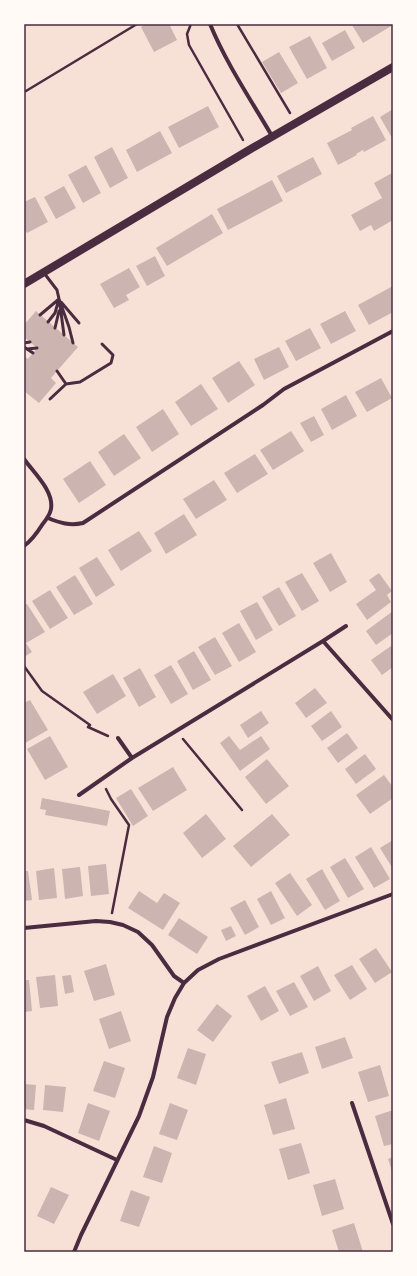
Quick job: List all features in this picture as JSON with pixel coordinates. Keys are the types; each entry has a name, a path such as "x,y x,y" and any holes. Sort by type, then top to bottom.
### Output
{"main road":[{"path":"24,284 272,136 393,67"}],"street":[{"path":"210,24 231,67 272,136"},
{"path":"48,518 63,524 74,525 83,523 263,405 284,389 393,331"},
{"path":"24,459 47,490 51,500 51,510 48,518 30,541 24,546"},
{"path":"79,795 132,758 324,641 346,626"},
{"path":"324,641 393,720"},
{"path":"118,738 132,758"},
{"path":"74,1252 139,1116 153,1077 167,1017 184,983 198,970 219,959 393,894"},
{"path":"24,928 96,921 123,925 138,932 152,945 174,976 184,983"},
{"path":"352,1103 393,1224"},
{"path":"24,1120 44,1126 117,1160"}],"lane":[{"path":"44,273 57,290 64,335"},
{"path":"40,315 59,299"},
{"path":"48,322 55,313 59,299"},
{"path":"59,299 79,323"},
{"path":"55,328 60,313 59,299"},
{"path":"59,299 70,327 73,343"},
{"path":"24,343 30,342"},
{"path":"50,399 66,384 80,382 111,363 113,355 102,344"},
{"path":"26,348 37,348"},
{"path":"26,348 32,353"},
{"path":"57,371 66,384"}],"path":[{"path":"24,91 137,24"},
{"path":"191,24 187,34 190,45 249,150"},
{"path":"238,24 296,123"},
{"path":"24,666 42,690 90,725 88,727 105,735 118,738"},
{"path":"177,730 242,810"},
{"path":"101,779 111,799 129,825 110,922"}],"building":[{"path":"146,24 169,24 177,40 154,52 141,27"},
{"path":"352,25 393,25 363,43"},
{"path":"345,30 355,48 332,61 322,43"},
{"path":"310,36 327,68 307,79 289,47"},
{"path":"279,52 298,83 281,93 262,62"},
{"path":"208,106 219,127 179,148 168,127"},
{"path":"393,109 393,137 392,138 380,117"},
{"path":"373,116 386,140 364,152 363,150 356,154 357,155 338,165 327,143 352,130 351,128"},
{"path":"160,131 172,153 137,172 126,150"},
{"path":"112,147 128,178 110,188 94,157"},
{"path":"313,157 322,174 286,193 277,176"},
{"path":"86,165 101,193 83,203 68,175"},
{"path":"392,173 393,220 374,231 371,225 360,231 351,215 382,198 374,183"},
{"path":"272,180 283,201 228,230 217,209"},
{"path":"64,186 76,208 56,219 44,197"},
{"path":"35,197 48,222 27,233 24,228 24,202"},
{"path":"212,214 223,233 167,266 156,248"},
{"path":"155,256 165,276 147,286 136,266"},
{"path":"129,268 140,287 126,295 129,300 114,308 100,284"},
{"path":"393,286 393,312 369,325 358,305"},
{"path":"36,311 78,347 51,378 56,383 39,403 24,391 24,356 28,359 37,348 24,337 24,325"},
{"path":"345,311 356,331 331,344 320,324"},
{"path":"310,328 321,348 296,361 285,341"},
{"path":"279,347 289,367 264,380 254,359"},
{"path":"239,361 255,385 228,403 212,378"},
{"path":"381,378 392,398 367,412 355,392"},
{"path":"201,384 218,409 191,426 175,402"},
{"path":"346,395 357,416 332,430 321,409"},
{"path":"163,409 179,434 152,452 136,427"},
{"path":"314,416 324,435 311,442 300,423"},
{"path":"291,431 304,451 273,470 260,450"},
{"path":"124,434 141,458 114,476 98,452"},
{"path":"255,454 268,474 237,493 224,473"},
{"path":"90,461 106,485 79,503 63,479"},
{"path":"214,480 227,500 196,519 183,499"},
{"path":"184,514 197,535 166,554 154,533"},
{"path":"139,531 152,551 121,571 108,550"},
{"path":"331,553 347,582 330,592 313,563"},
{"path":"97,557 115,585 96,597 79,568"},
{"path":"302,573 319,601 302,611 285,582"},
{"path":"379,573 392,591 387,595 391,602 367,620 356,604 376,590 369,580"},
{"path":"75,575 93,604 74,615 56,587"},
{"path":"279,587 296,616 279,626 262,597"},
{"path":"50,590 68,618 50,629 32,601"},
{"path":"257,602 273,630 256,640 240,611"},
{"path":"27,604 45,632 26,643 32,652 24,657 24,605"},
{"path":"393,611 393,633 376,645 366,631"},
{"path":"239,623 256,652 239,662 222,633"},
{"path":"215,637 232,666 215,675 198,647"},
{"path":"391,646 393,648 393,667 382,675 371,660"},
{"path":"194,651 211,680 193,690 177,661"},
{"path":"171,665 188,694 171,704 154,675"},
{"path":"140,668 156,697 139,707 123,678"},
{"path":"113,674 126,696 97,714 83,692"},
{"path":"315,688 327,703 306,718 295,703"},
{"path":"30,700 48,730 25,743 24,703"},
{"path":"261,711 269,723 248,738 240,725"},
{"path":"331,711 342,727 322,741 311,726"},
{"path":"347,733 358,748 338,763 327,748"},
{"path":"50,736 68,767 45,780 27,749"},
{"path":"229,736 240,750 261,736 270,749 240,771 220,743"},
{"path":"365,754 376,769 356,784 345,769"},
{"path":"267,759 289,786 266,804 245,777"},
{"path":"173,767 187,790 153,811 138,788"},
{"path":"384,775 393,787 393,798 370,814 356,795"},
{"path":"131,789 148,816 133,826 116,798"},
{"path":"42,798 110,811 107,826 45,815 46,810 40,809"},
{"path":"206,814 226,839 202,858 183,833"},
{"path":"272,814 290,835 251,867 233,846"},
{"path":"393,840 393,869 380,848"},
{"path":"371,847 390,879 374,888 355,857"},
{"path":"345,858 364,889 348,898 330,867"},
{"path":"106,864 109,894 91,896 88,866"},
{"path":"80,867 83,896 65,899 62,869"},
{"path":"54,868 57,898 39,900 36,871"},
{"path":"322,869 340,901 325,910 306,879"},
{"path":"24,871 28,871 32,900 24,901"},
{"path":"290,873 312,905 297,916 275,883"},
{"path":"139,891 157,903 164,893 180,903 163,930 128,908"},
{"path":"271,891 285,918 271,925 257,899"},
{"path":"245,900 259,927 245,935 230,908"},
{"path":"179,918 208,937 197,954 168,935"},
{"path":"231,926 236,936 226,941 221,930"},
{"path":"376,948 392,972 375,983 359,959"},
{"path":"106,964 115,995 94,1001 84,971"},
{"path":"352,965 367,989 350,1000 334,975"},
{"path":"318,966 331,991 314,1001 300,976"},
{"path":"55,975 58,1006 40,1008 36,977"},
{"path":"71,975 74,992 65,994 62,976"},
{"path":"24,980 29,980 32,1011 24,1012"},
{"path":"294,982 308,1007 290,1016 276,991"},
{"path":"265,986 279,1011 261,1021 247,996"},
{"path":"217,1004 232,1016 213,1042 197,1030"},
{"path":"121,1011 131,1041 109,1049 99,1019"},
{"path":"345,1037 353,1058 322,1069 315,1047"},
{"path":"188,1048 206,1054 196,1085 177,1078"},
{"path":"302,1052 309,1073 279,1084 271,1062"},
{"path":"104,1061 125,1068 115,1098 93,1091"},
{"path":"380,1065 389,1096 368,1102 358,1072"},
{"path":"24,1084 36,1085 34,1110 24,1109"},
{"path":"45,1085 66,1087 63,1112 43,1110"},
{"path":"286,1098 295,1129 273,1135 264,1105"},
{"path":"88,1103 110,1111 99,1141 78,1133"},
{"path":"170,1103 188,1110 177,1140 159,1134"},
{"path":"393,1110 393,1144 384,1146 375,1116"},
{"path":"301,1143 310,1173 288,1180 279,1149"},
{"path":"154,1146 172,1153 162,1183 143,1177"},
{"path":"393,1157 393,1174 388,1159"},
{"path":"335,1179 344,1209 322,1216 313,1185"},
{"path":"51,1187 69,1195 54,1224 37,1216"},
{"path":"131,1190 150,1197 139,1227 120,1221"},
{"path":"354,1223 363,1252 339,1252 332,1230"}]}
